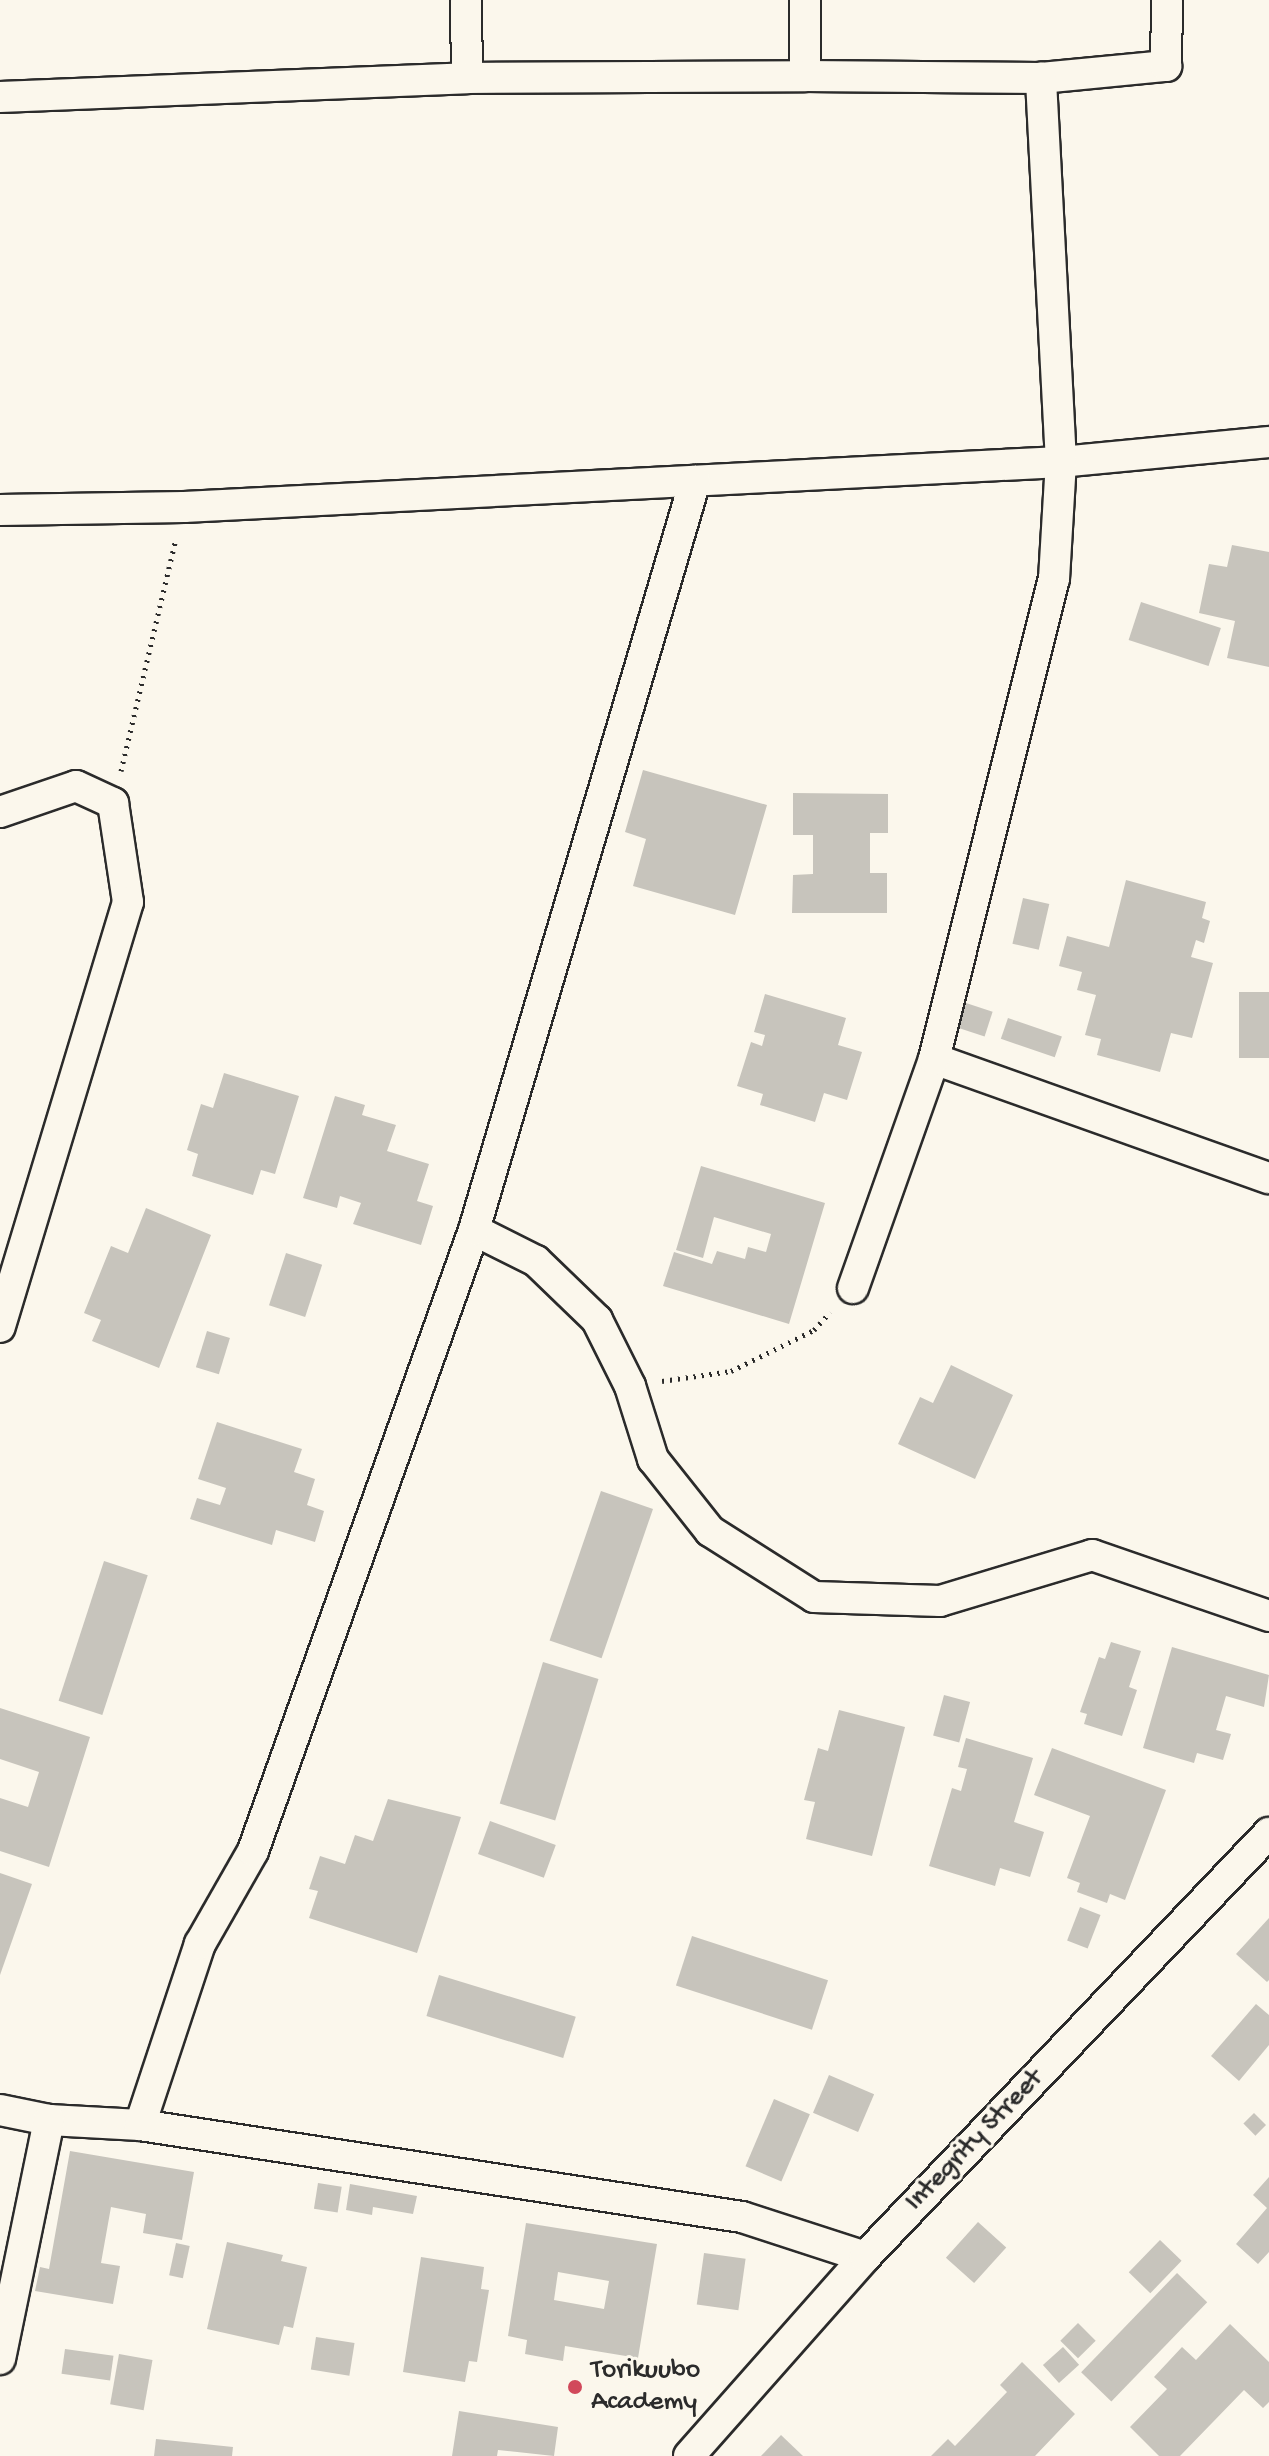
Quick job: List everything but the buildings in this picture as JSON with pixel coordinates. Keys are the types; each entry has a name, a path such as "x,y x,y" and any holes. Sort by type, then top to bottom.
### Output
{"street":[{"path":"466,0 467,78"},
{"path":"805,0 805,76"},
{"path":"0,97 467,78 1041,78 1166,66 1167,0"},
{"path":"853,1288 934,1059 1054,579 1061,462 1041,78"},
{"path":"0,510 184,507 1061,462 1269,442"},
{"path":"140,2125 200,1944 253,1851 474,1230 695,481"},
{"path":"0,812 76,786 113,803 128,902 0,1327"},
{"path":"934,1059 1269,1178"},
{"path":"474,1230 536,1261 597,1320 630,1386 653,1459 710,1531 814,1597 940,1601 1092,1555 1269,1616"},
{"name":"Integrity Street","path":"689,2456 865,2257 1269,1833"},
{"path":"0,2110 49,2120 140,2125 742,2217 865,2257"},
{"path":"0,2359 49,2120"}],"path":[{"path":"113,803 184,507"},
{"path":"630,1386 731,1371 814,1330 853,1288"}],"place":[{"name":"Torikuubo Academy","path":"575,2387"}]}
